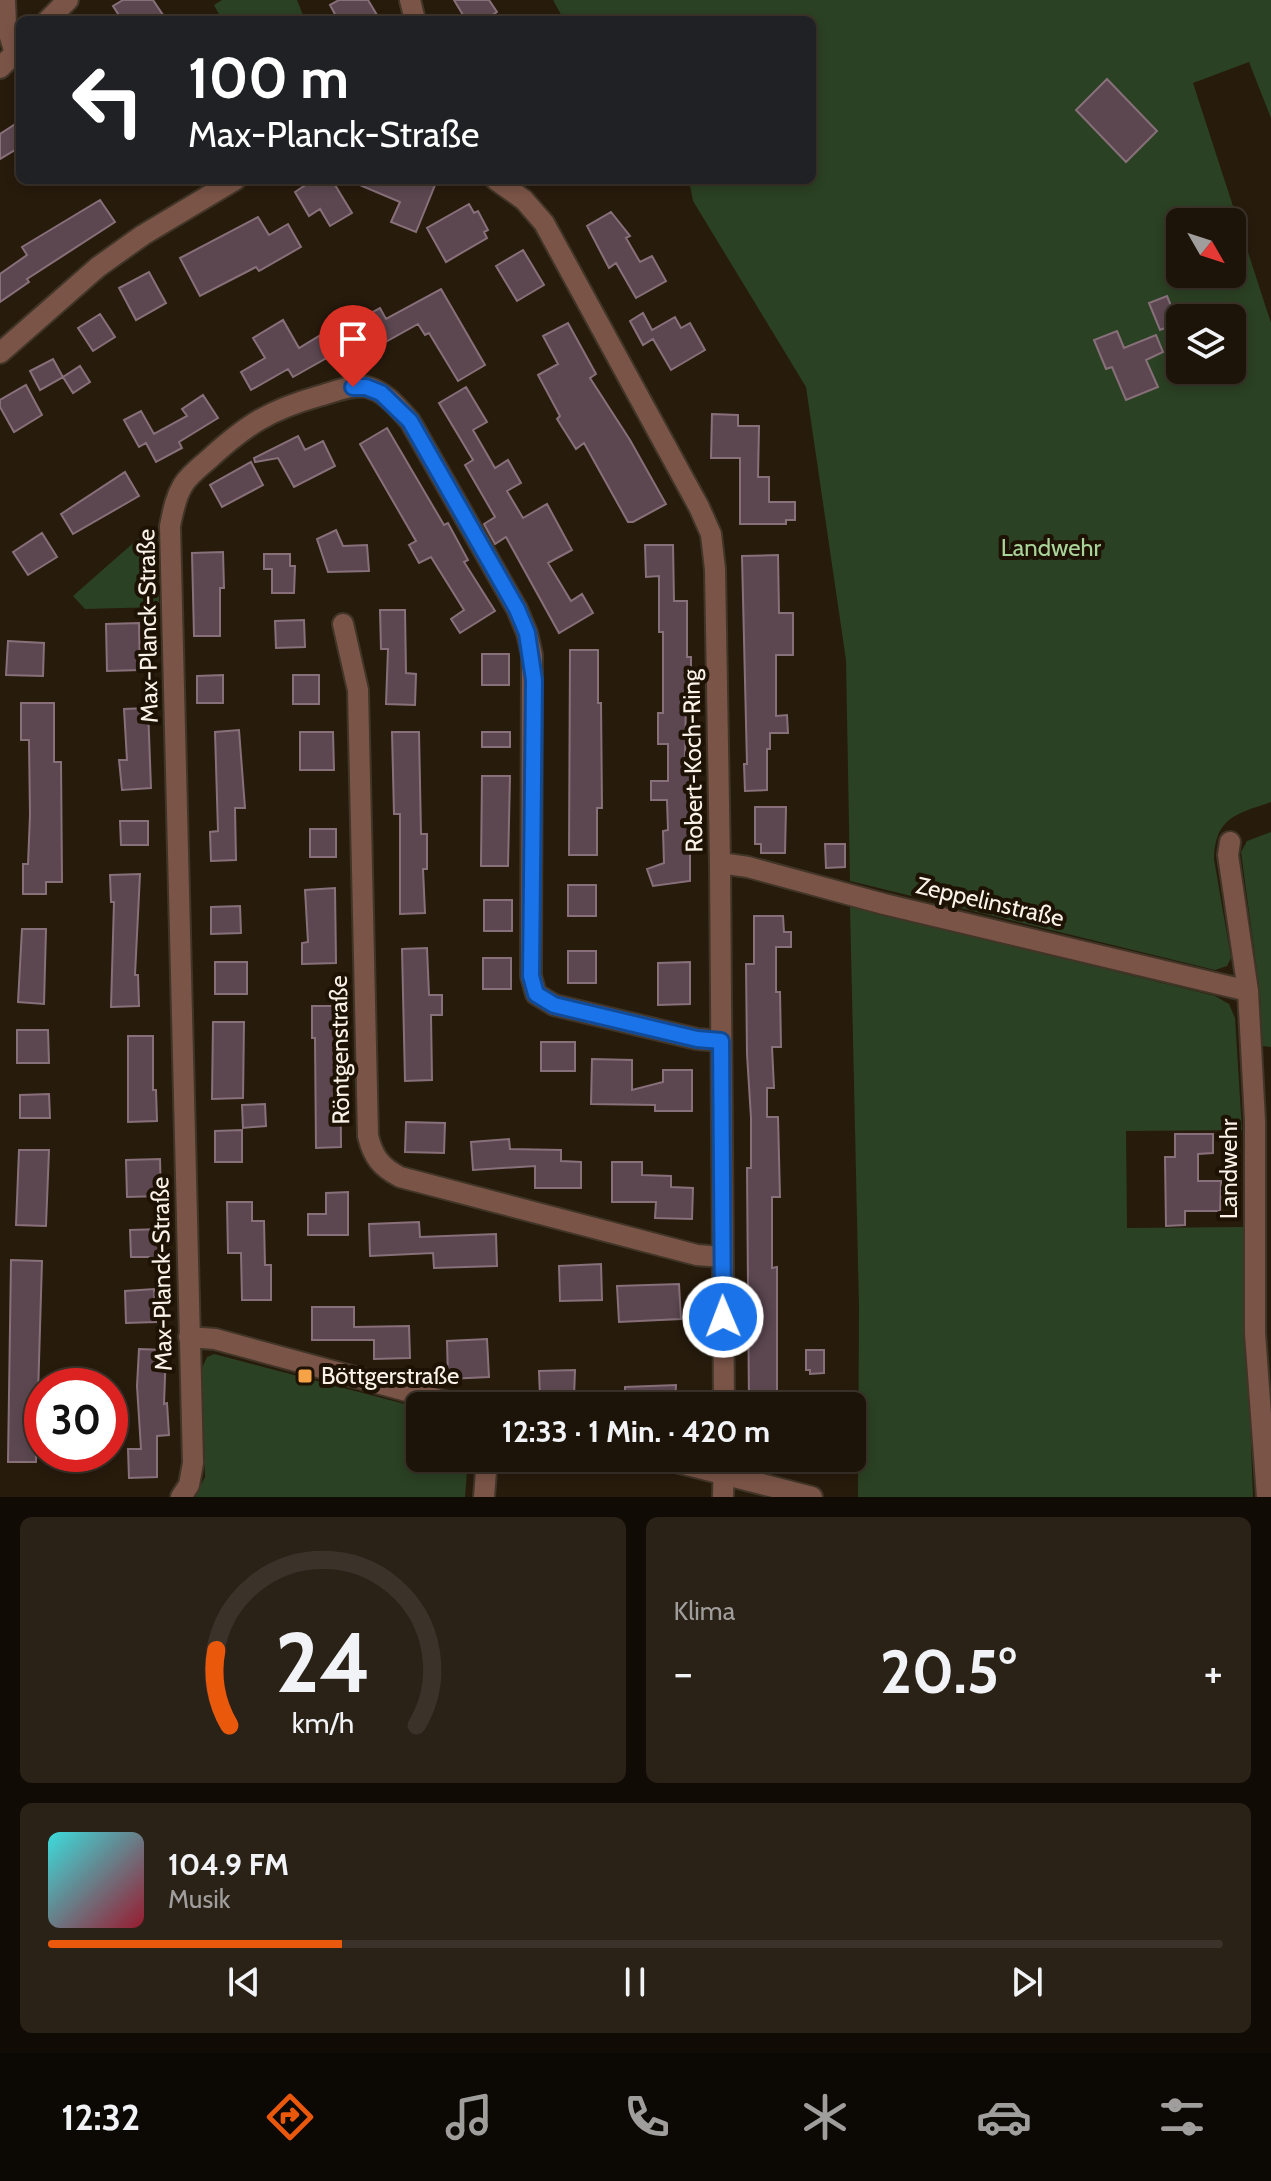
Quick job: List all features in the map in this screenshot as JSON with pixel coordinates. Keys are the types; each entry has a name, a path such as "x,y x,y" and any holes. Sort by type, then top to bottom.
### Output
{"street":[{"path":"5,0 6,24 16,46"},
{"path":"52,16 68,0"},
{"path":"0,68 16,52"},
{"path":"0,353 98,267 143,235 228,184"},
{"name":"Robert-Koch-Ring","path":"502,184 524,200 544,223 711,534 715,569 720,863 724,1392"},
{"name":"Max-Planck-Straße","path":"181,1497 189,1485 193,1463 170,526 175,500 184,482 236,434 268,414 353,387 366,387 388,399 410,421 517,609 527,633 534,680 531,976 536,994 554,1005 697,1039 721,1041"},
{"name":"Röntgenstraße","path":"343,624 358,690 368,1136 372,1154 384,1169 400,1177 697,1255 722,1257"},
{"name":"Landwehr","path":"1230,842 1228,855 1248,991 1255,1121 1255,1333 1267,1497"},
{"name":"Zeppelinstraße","path":"720,863 748,867 884,904 1248,991"},
{"path":"189,1337 215,1339 410,1392"},
{"path":"484,1497 486,1472"},
{"path":"723,1497 724,1472"},
{"path":"741,1472 812,1497"}],"green space":[{"path":"222,0 297,0 303,16 220,16 214,5"},
{"name":"Landwehr","path":"553,0 1271,0 1271,118 1249,62 1193,83 1234,208 1166,208 1166,288 1246,288 1246,246 1271,323 1271,802 1230,819 1215,845 1214,859 1231,958 1227,966 1215,970 850,881 846,660 806,387 693,201 690,184 816,184 816,16 562,16"},
{"path":"148,530 157,532 159,607 85,609 73,596"},
{"path":"1271,832 1271,1047 1262,1046 1260,994 1241,852 1247,841"},
{"path":"850,906 1215,996 1229,1004 1235,1018 1242,1130 1126,1131 1127,1228 1243,1227 1253,1497 858,1497 858,1472 866,1472 866,1392 859,1392"},
{"path":"214,1354 406,1404 406,1472 467,1472 465,1497 195,1497 205,1477 202,1368 207,1357"}],"building":[{"path":"123,0 153,0 163,15 119,16 113,6"},
{"path":"339,0 368,0 378,16 336,16 330,5"},
{"path":"454,0 489,0 497,12 490,16 464,16"},
{"path":"1107,79 1157,131 1126,162 1076,110"},
{"path":"16,124 16,149 0,159 0,134"},
{"path":"307,184 334,184 352,213 330,226 320,209 309,216 295,192"},
{"path":"357,184 435,185 416,232 391,222 400,202"},
{"path":"100,200 115,222 27,279 29,282 0,302 0,274 27,255 22,247"},
{"path":"469,204 474,213 478,211 488,230 484,232 487,238 446,262 427,228"},
{"path":"611,212 630,236 626,238 640,262 652,256 666,281 636,298 616,263 609,268 587,226"},
{"path":"258,217 269,235 288,224 301,247 259,271 256,267 200,296 180,258"},
{"path":"523,250 544,285 517,301 496,266"},
{"path":"149,272 166,303 136,320 119,288"},
{"path":"441,289 485,365 458,381 429,333 425,335 418,324 364,354 357,341 293,377 288,369 251,390 241,372 265,358 253,338 283,320 299,348 329,330 331,334 380,308 386,319"},
{"path":"1167,296 1170,304 1166,304 1166,328 1160,330 1149,303"},
{"path":"643,313 652,330 675,317 681,328 690,323 705,350 671,370 653,339 643,345 630,321"},
{"path":"100,314 115,337 93,351 78,328"},
{"path":"568,323 596,374 590,378 666,504 633,522 628,522 584,443 576,449 557,419 560,416 538,375 558,364 543,336"},
{"path":"1117,331 1124,348 1156,335 1163,352 1146,360 1158,387 1126,400 1112,367 1106,369 1094,340"},
{"path":"53,359 63,377 40,390 30,371"},
{"path":"80,366 90,382 73,393 63,377"},
{"path":"26,385 42,415 14,432 0,407 0,400"},
{"path":"466,387 487,422 473,430 495,468 508,460 521,483 507,491 523,518 547,504 572,550 548,563 571,601 582,594 593,613 559,633 506,537 495,544 484,524 495,517 465,465 473,460 439,403"},
{"path":"203,395 218,418 179,442 182,448 156,462 146,443 139,447 124,420 141,411 154,434 187,416 182,409"},
{"path":"712,414 738,415 738,426 759,426 758,477 769,477 769,502 795,502 795,520 786,520 786,524 740,524 740,458 711,458"},
{"path":"387,428 444,525 448,523 468,560 464,562 495,611 460,633 451,619 464,610 431,557 419,563 409,545 416,541 360,444"},
{"path":"298,436 305,450 323,441 335,466 294,487 278,458 255,462 254,458"},
{"path":"251,462 263,485 222,507 210,485"},
{"path":"125,472 139,496 73,534 61,514"},
{"path":"336,530 343,546 367,545 369,571 328,572 317,539"},
{"path":"42,533 57,557 28,575 13,552"},
{"path":"645,545 673,545 674,601 687,601 687,657 691,657 691,688 686,688 685,767 690,766 690,881 653,886 647,869 664,863 663,831 668,830 667,800 651,800 651,781 668,781 668,744 658,744 658,713 663,713 659,576 646,577"},
{"path":"223,552 220,636 194,636 192,553"},
{"path":"264,554 290,554 290,566 295,566 294,593 272,593 272,569 264,569"},
{"path":"778,555 779,613 793,613 793,655 776,655 776,716 787,715 788,733 770,733 767,790 745,791 742,556"},
{"path":"380,610 405,610 406,673 416,674 415,705 386,704 388,649 381,649"},
{"path":"304,620 305,647 276,648 275,621"},
{"path":"139,623 140,670 107,671 106,624"},
{"path":"8,641 44,643 43,676 6,675"},
{"path":"570,650 598,650 602,808 597,808 597,855 569,855"},
{"path":"482,654 509,654 509,685 482,685"},
{"path":"223,675 223,703 197,703 197,676"},
{"path":"293,675 319,675 319,704 293,704"},
{"path":"21,703 54,703 54,762 61,762 62,882 46,882 46,894 23,894 23,864 28,864 30,815 29,740 21,740"},
{"path":"148,708 151,788 122,790 119,760 127,760 124,709"},
{"path":"239,730 245,808 235,808 236,860 211,861 210,832 218,831 215,732"},
{"path":"300,732 333,732 334,770 300,770"},
{"path":"392,732 419,732 421,834 427,834 427,869 423,869 425,913 400,914 400,814 394,814"},
{"path":"482,732 510,732 510,747 482,747"},
{"path":"482,776 510,776 508,866 481,866"},
{"path":"755,807 786,807 785,853 761,853 761,844 755,844"},
{"path":"120,821 148,821 148,845 121,845"},
{"path":"310,829 336,829 336,857 310,857"},
{"path":"825,844 845,844 845,867 826,868"},
{"path":"140,874 135,975 138,975 139,1006 111,1007 114,902 111,902 110,875"},
{"path":"568,885 596,885 596,916 568,916"},
{"path":"335,888 336,963 302,964 302,943 308,942 305,890"},
{"path":"484,900 512,900 512,931 484,931"},
{"path":"240,906 241,933 211,934 211,907"},
{"path":"754,916 783,916 784,932 791,932 791,947 776,947 781,1047 772,1047 774,1088 767,1088 767,1117 778,1117 780,1197 772,1197 772,1268 777,1267 777,1392 749,1392 747,1168 751,1168 751,1118 746,964 754,964"},
{"path":"22,929 46,929 44,1004 18,1002"},
{"path":"427,948 429,995 442,995 442,1015 431,1015 432,1080 405,1081 402,949"},
{"path":"568,951 596,951 596,983 568,983"},
{"path":"483,958 511,958 511,989 483,989"},
{"path":"215,962 247,962 247,994 215,994"},
{"path":"690,962 690,1004 658,1005 658,963"},
{"path":"312,1006 340,1006 341,1147 316,1148"},
{"path":"213,1022 244,1022 243,1098 212,1099"},
{"path":"17,1030 48,1030 49,1063 17,1063"},
{"path":"128,1036 153,1036 153,1090 156,1090 157,1121 128,1122"},
{"path":"541,1042 575,1042 575,1071 541,1071"},
{"path":"592,1059 632,1060 632,1090 663,1082 663,1070 692,1070 692,1111 655,1111 655,1105 591,1104"},
{"path":"49,1094 50,1118 20,1118 20,1095"},
{"path":"265,1104 266,1126 243,1128 242,1105"},
{"path":"406,1122 445,1123 444,1153 405,1152"},
{"path":"242,1130 242,1162 215,1162 215,1131"},
{"path":"1175,1134 1213,1134 1213,1153 1198,1154 1198,1181 1221,1181 1220,1211 1185,1211 1185,1225 1166,1226 1165,1157 1175,1157"},
{"path":"509,1139 510,1149 561,1150 561,1161 581,1162 581,1188 535,1188 535,1166 473,1170 471,1142"},
{"path":"19,1150 49,1150 46,1226 16,1225"},
{"path":"160,1159 161,1196 127,1197 126,1160"},
{"path":"612,1162 642,1162 642,1175 671,1176 671,1187 693,1188 692,1219 655,1218 656,1202 612,1202"},
{"path":"348,1192 348,1235 308,1235 308,1214 326,1214 326,1193"},
{"path":"227,1202 252,1202 252,1221 264,1221 265,1265 271,1265 271,1300 242,1300 241,1253 228,1253"},
{"path":"419,1222 420,1237 496,1234 497,1266 434,1268 433,1253 370,1256 369,1224"},
{"path":"163,1229 164,1257 131,1257 130,1230"},
{"path":"11,1260 42,1261 39,1368 24,1368 24,1462 8,1462"},
{"path":"601,1264 602,1300 560,1301 559,1266"},
{"path":"679,1284 681,1319 619,1322 617,1286"},
{"path":"154,1289 156,1322 126,1323 125,1291"},
{"path":"312,1307 354,1307 354,1327 409,1326 410,1358 374,1359 374,1340 312,1340"},
{"path":"487,1339 489,1377 448,1379 447,1341"},
{"path":"139,1349 166,1350 164,1404 167,1403 169,1435 157,1436 157,1477 129,1478 128,1449 141,1449 137,1386"},
{"path":"806,1350 824,1350 824,1373 810,1374 810,1370 806,1370"},
{"path":"575,1370 574,1392 540,1392 539,1371"},
{"path":"676,1385 676,1392 625,1392 625,1387"}],"place":[{"name":"Böttgerstraße","path":"305,1376"}],"route":[{"path":"353,387 366,387 381,393 410,421 517,609 527,633 534,680 531,976 536,994 554,1005 697,1039 721,1041 723,1317"}]}
